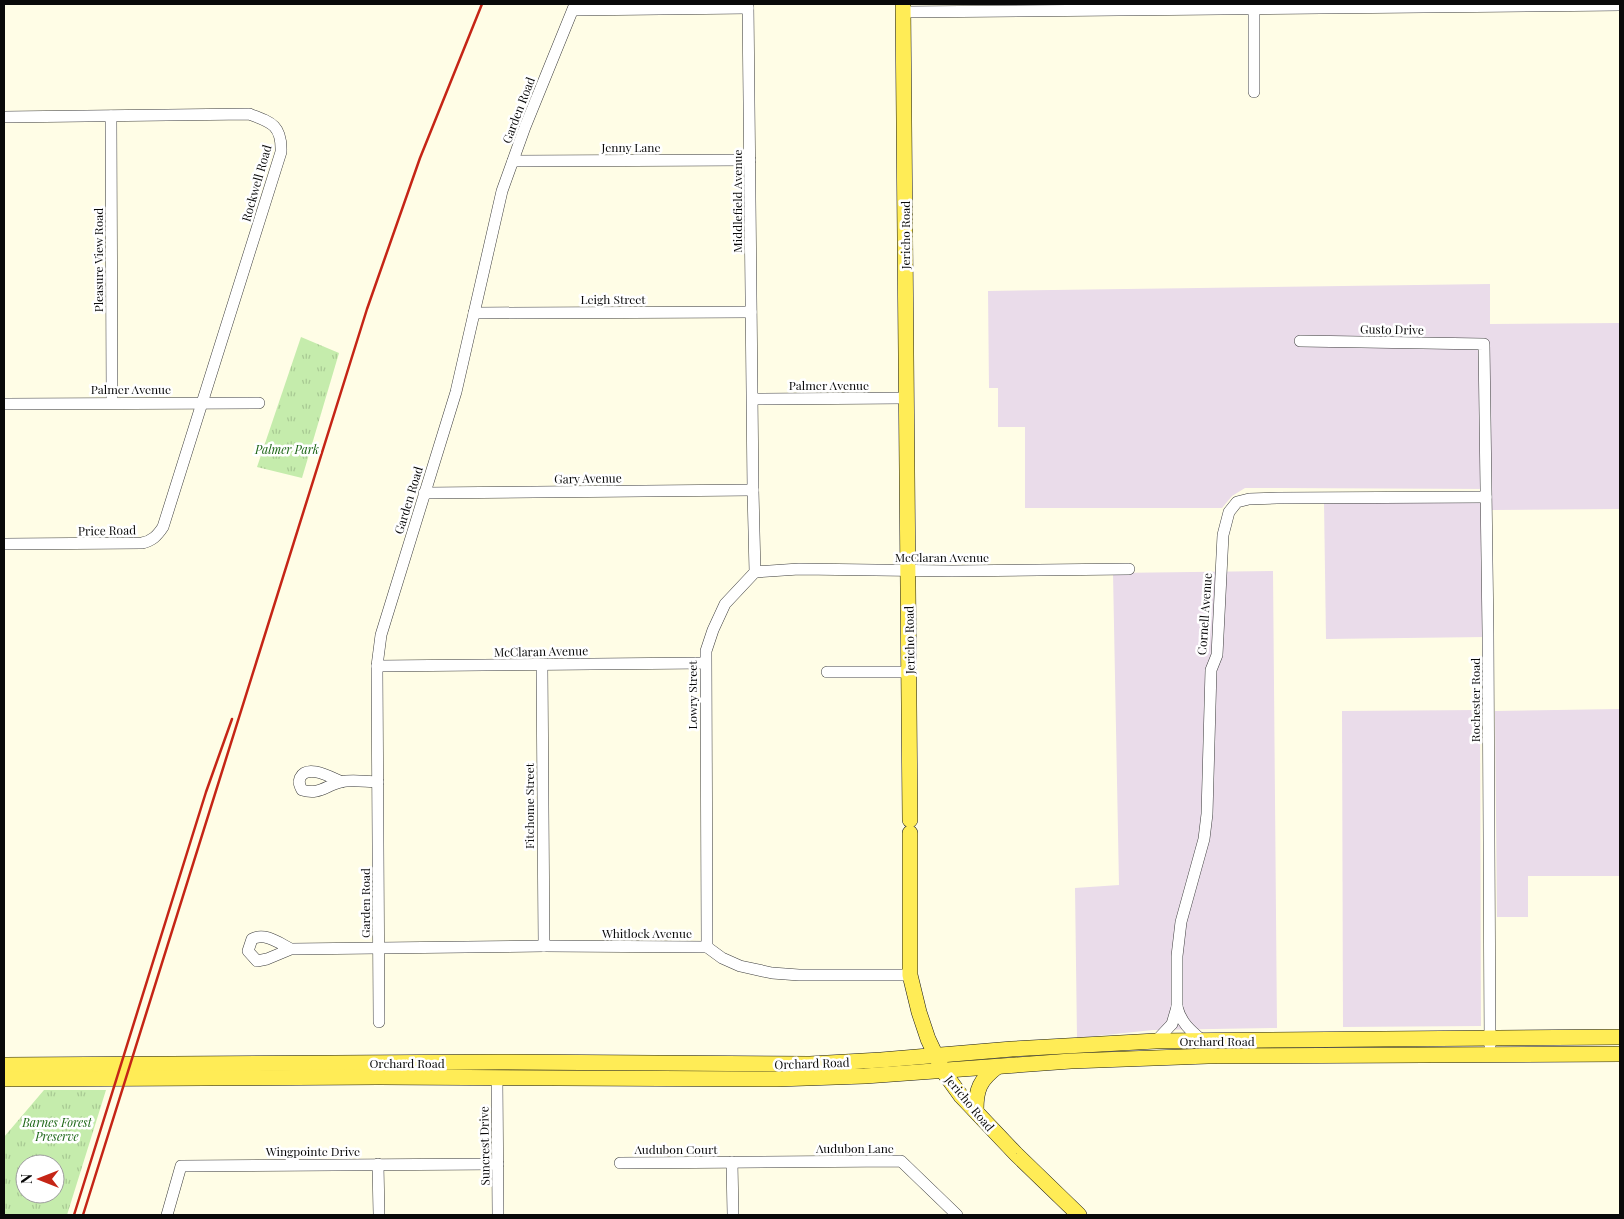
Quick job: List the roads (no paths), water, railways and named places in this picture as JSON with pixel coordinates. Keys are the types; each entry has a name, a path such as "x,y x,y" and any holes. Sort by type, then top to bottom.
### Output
{"main road":[{"name":"Jericho Road","path":"903,8 910,975 928,1039 943,1071 961,1096 1016,1154 1079,1215"},
{"name":"Orchard Road","path":"4,1065 498,1062 792,1064 881,1060 1012,1049 1156,1041 1620,1037"},
{"name":"Orchard Road","path":"4,1079 497,1077 777,1079 865,1076 1071,1061 1208,1056 1620,1054"},
{"path":"976,1110 978,1087 986,1076 997,1067"}],"street":[{"path":"903,8 1620,5"},
{"path":"574,7 748,6"},
{"name":"Middlefield Avenue","path":"748,6 753,399"},
{"path":"1254,6 1254,92"},
{"name":"Garden Road","path":"379,1022 377,666 381,635 456,392 502,191 525,127 574,7"},
{"name":"Rockwell Road","path":"4,117 249,114 271,122 282,140 282,152 202,403"},
{"name":"Pleasure View Road","path":"111,116 112,403"},
{"name":"Jenny Lane","path":"513,161 750,160"},
{"name":"Leigh Street","path":"474,313 751,312"},
{"name":"Gusto Drive","path":"1300,341 1484,344"},
{"name":"Rochester Road","path":"1484,344 1490,1055"},
{"name":"Palmer Avenue","path":"753,399 906,398"},
{"path":"753,399 755,572"},
{"name":"Price Road","path":"4,544 137,544 148,542 154,538 163,527 202,403"},
{"name":"Palmer Avenue","path":"4,404 258,403"},
{"name":"Gary Avenue","path":"424,493 753,490"},
{"name":"Cornell Avenue","path":"1203,1041 1182,1022 1178,1007 1177,956 1181,922 1204,839 1207,814 1211,670 1217,655 1223,535 1229,512 1237,502 1249,499 1486,497"},
{"name":"McClaran Avenue","path":"755,572 799,569 908,571 1129,569"},
{"name":"Lowry Street","path":"707,947 706,651 712,630 725,604 755,572"},
{"name":"McClaran Avenue","path":"377,666 706,663"},
{"name":"Fitchome Street","path":"542,665 544,946"},
{"path":"827,672 909,672"},
{"path":"342,782 378,782"},
{"name":"Whitlock Avenue","path":"291,949 544,946 707,947 722,958 740,966 772,973 799,975 910,975"},
{"name":"Cornell Avenue","path":"1156,1041 1172,1024 1178,1007"},
{"name":"Suncrest Drive","path":"497,1077 498,1215"},
{"name":"Audubon Lane","path":"732,1162 901,1161 957,1215"},
{"path":"732,1162 733,1215"},
{"name":"Audubon Court","path":"620,1163 732,1162"},
{"path":"378,1164 379,1215"},
{"name":"Wingpointe Drive","path":"167,1215 181,1166 498,1164"}],"railway":[{"path":"83,1215 367,309 420,158 482,4"},
{"path":"74,1215 206,792 232,719"}],"park label":[{"name":"Palmer Park","path":"287,449"},
{"name":"Barnes Forest Preserve","path":"57,1129"}]}
